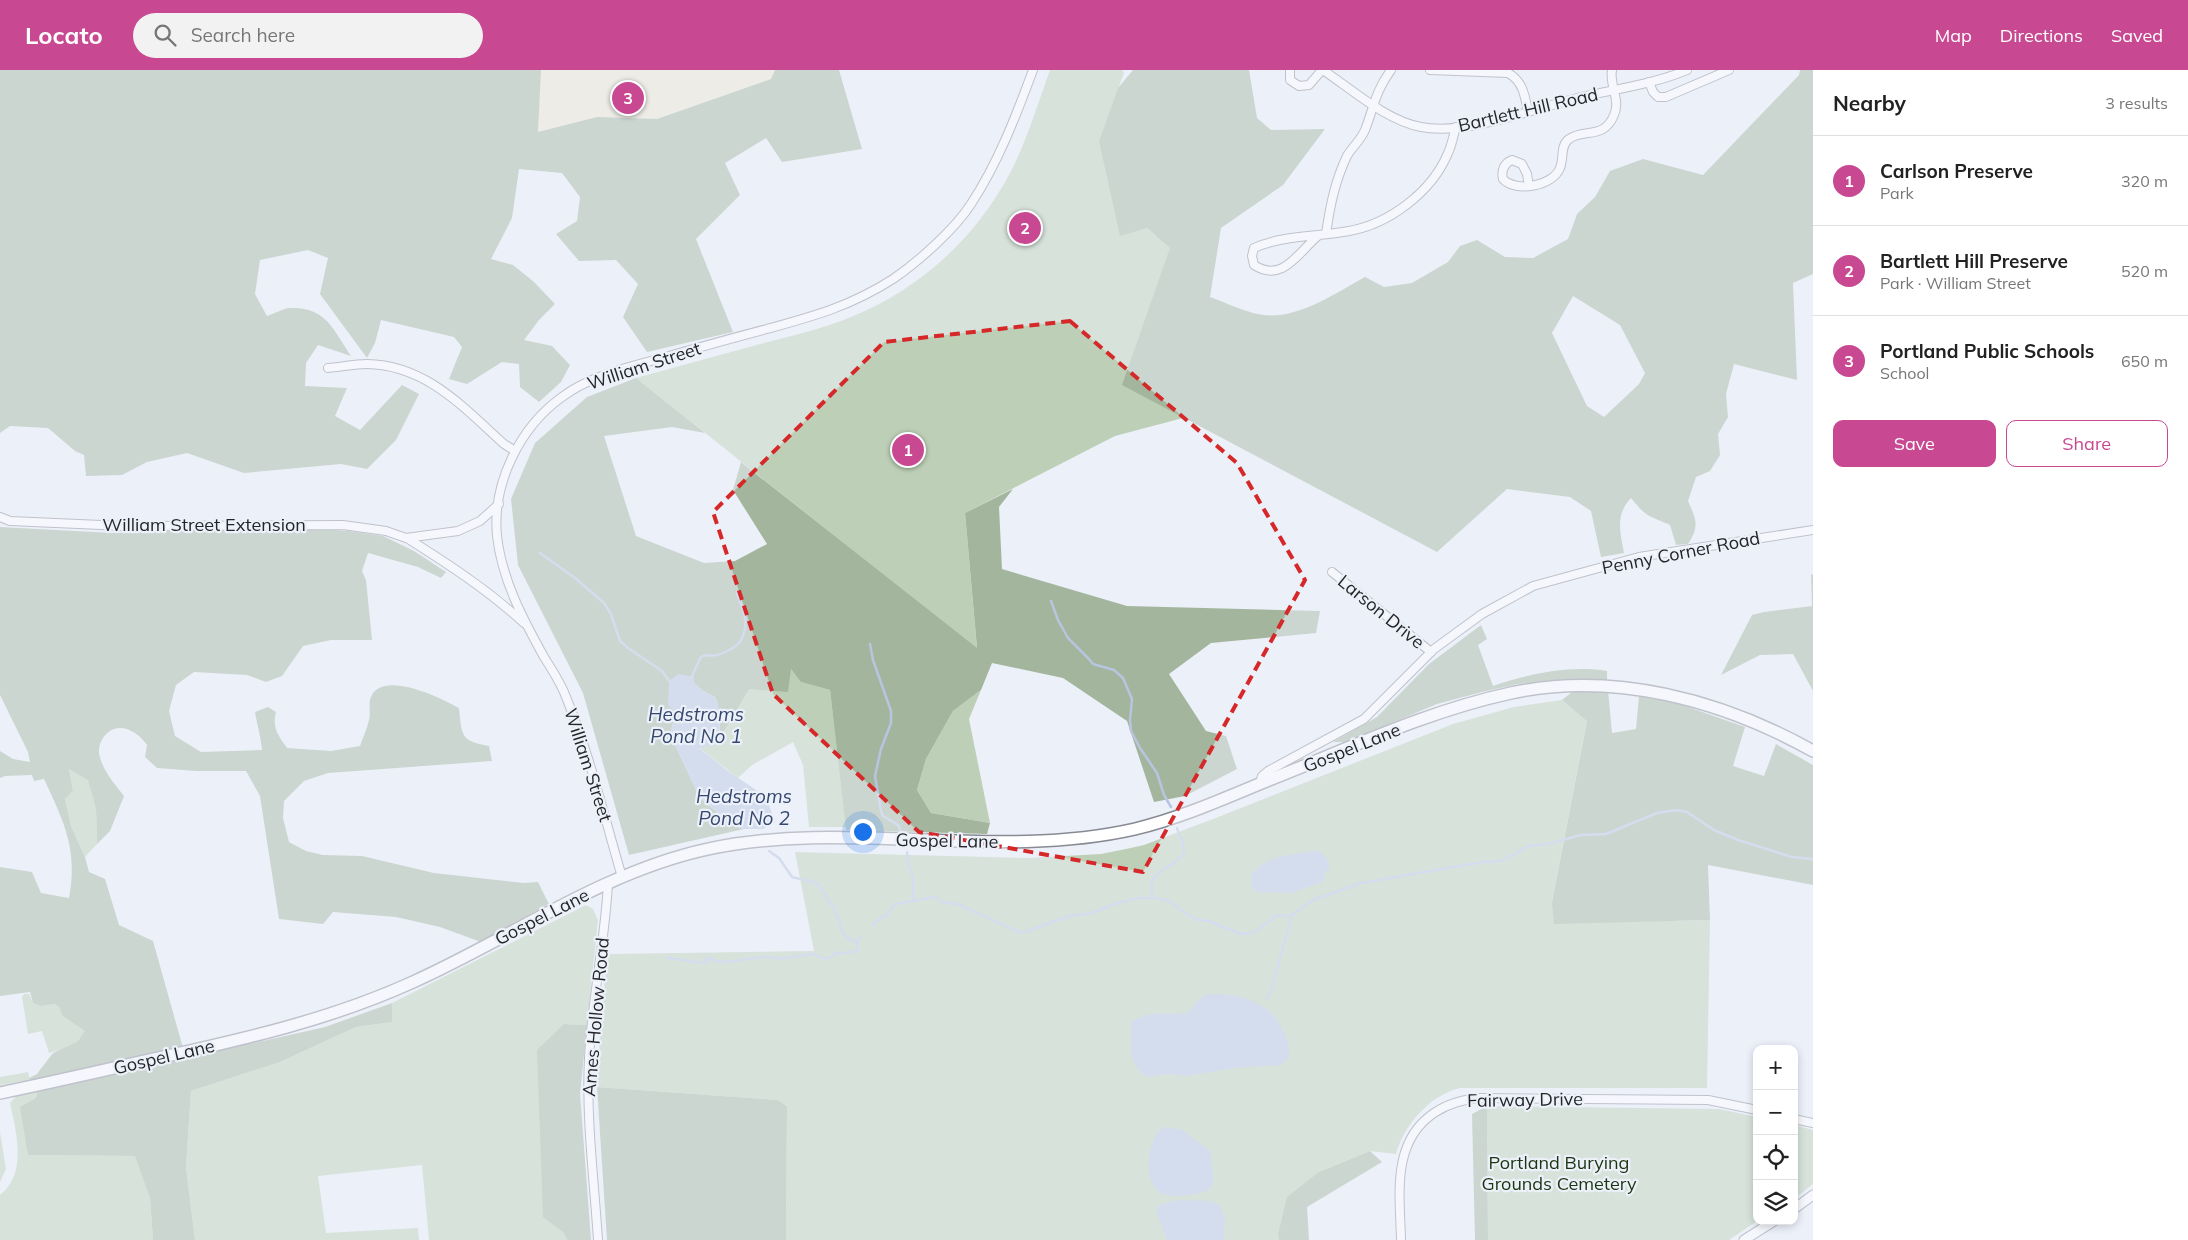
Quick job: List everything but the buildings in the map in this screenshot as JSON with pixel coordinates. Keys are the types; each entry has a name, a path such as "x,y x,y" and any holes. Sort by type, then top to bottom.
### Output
{"main road":[{"name":"Gospel Lane","path":"0,1093 214,1046 328,1014 413,982 622,876 680,856 750,842 817,839 1012,842 1055,841 1094,837 1134,829 1165,820 1454,708 1512,693 1569,686 1638,688 1683,698 1722,710 1813,751"}],"street":[{"name":"William Street","path":"622,876 589,760 565,694 513,597 501,560 497,533 499,504 506,473 515,451 536,421 563,396 599,378 653,360 821,314 856,300 895,278 933,246 969,207 989,173 1017,112 1033,70"},
{"name":"Bartlett Hill Road","path":"1290,70 1290,80 1298,86 1309,85 1323,70 1383,112 1420,127 1442,129 1528,112 1649,82 1687,70"},
{"path":"1391,70 1372,104 1364,132 1348,154 1336,182 1322,235 1308,244 1293,263 1274,271 1261,270 1254,265 1252,256 1254,248 1265,243 1322,235 1350,231 1380,221 1408,205 1431,180 1448,154 1456,127"},
{"path":"1430,70 1508,73 1515,77 1522,86 1528,112"},
{"path":"1529,186 1547,181 1556,175 1560,168 1564,144 1569,138 1601,130 1609,124 1615,114 1616,102 1611,78 1612,70"},
{"path":"1649,82 1653,92 1658,97 1666,97 1729,70"},
{"path":"328,368 367,364 405,370 437,385 504,444 515,451"},
{"name":"William Street Extension","path":"406,538 458,531 480,521 499,504"},
{"name":"William Street Extension","path":"0,517 10,521 124,526 343,525 386,531 406,538 462,573 498,599 528,626"},
{"name":"Penny Corner Road","path":"1260,784 1262,776 1268,771 1364,719 1431,652 1482,614 1533,586 1639,557 1813,530"},
{"name":"Larson Drive","path":"1332,572 1431,652"},
{"name":"Ames Hollow Road","path":"598,1240 589,1120 589,1072 590,1039 608,883"},
{"name":"Fairway Drive","path":"1401,1240 1401,1169 1406,1147 1426,1118 1458,1101 1481,1098 1708,1100 1753,1109"},
{"path":"1798,1120 1813,1124"},
{"path":"1798,1206 1813,1195"},
{"path":"1744,1240 1768,1225"}],"highlighted area":[{"path":"1070,321 1237,463 1305,580 1143,872 919,832 773,694 713,512 884,342"}],"shaded area":[{"path":"541,70 775,70 771,79 657,119 597,117 538,132"}],"green space":[{"path":"0,70 541,70 538,132 597,117 657,119 771,79 775,70 839,70 862,149 782,162 766,138 725,163 740,195 696,239 733,332 647,352 623,317 638,284 616,260 579,261 556,234 577,221 580,197 562,173 519,169 512,218 491,259 513,265 534,282 555,304 539,320 524,340 552,346 570,365 561,382 539,402 520,387 519,364 502,362 467,384 449,379 462,347 454,337 381,320 375,343 367,358 320,294 328,258 308,250 260,260 255,294 267,316 289,308 302,308 312,311 327,321 351,356 318,345 306,363 305,386 347,388 335,416 360,430 402,385 419,394 396,440 367,469 341,464 244,473 187,453 147,462 122,475 86,476 84,455 75,451 48,428 10,426 0,433"},
{"path":"1050,70 1122,70 1124,73 1099,141 1147,228 1156,236 1171,237 1183,418 1115,436 965,513 977,649 636,378 829,325 873,307 915,282 953,250 970,232 999,192 1022,148"},
{"path":"1133,70 1249,70 1257,118 1271,130 1325,129 1283,185 1221,228 1210,297 1253,313 1282,315 1311,306 1365,277 1384,287 1412,283 1448,262 1460,246 1477,240 1505,257 1533,258 1568,239 1577,214 1595,197 1610,171 1643,159 1703,175 1799,75 1800,70 1813,70 1813,274 1793,283 1797,380 1734,364 1726,394 1728,417 1718,434 1720,455 1710,471 1696,477 1688,501 1693,513 1695,527 1688,544 1676,545 1670,525 1648,515 1631,498 1623,511 1620,524 1624,553 1601,557 1591,511 1570,497 1507,489 1437,552 1122,385 1170,248 1147,228 1120,236 1099,141 1118,88","holes":["1573,296 1620,325 1645,373 1639,384 1604,417 1587,406 1552,333"]},
{"path":"636,378 705,433 672,427 604,436 636,536 704,563 735,561 767,544 733,490 741,462 977,648 965,513 1013,489 999,507 1002,569 1127,606 1320,611 1316,633 1211,643 1169,674 1206,731 1226,736 1237,769 1185,796 1154,802 1127,721 1063,678 992,663 981,690 953,711 926,759 917,790 931,813 990,823 987,834 846,830 830,690 801,682 791,669 788,692 749,689 720,738 717,701 715,697 703,691 694,683 676,713 670,734 700,798 734,826 744,829 629,855 583,693 518,565 511,499 535,443 587,397"},
{"path":"0,527 113,533 202,529 302,528 349,531 383,536 414,551 446,572 441,578 418,567 368,553 362,571 366,580 372,640 331,640 303,646 282,676 266,682 247,675 194,672 176,685 169,711 175,736 201,752 262,750 255,712 268,707 276,712 275,727 287,748 331,751 360,746 369,720 370,699 377,689 387,686 413,688 440,698 459,708 464,735 472,742 489,746 492,761 328,773 304,781 284,801 283,818 289,842 306,851 323,855 362,856 434,873 524,883 538,882 549,904 481,942 440,927 396,917 333,912 323,924 279,919 260,796 246,771 196,771 157,768 145,757 147,745 138,735 126,729 114,729 103,738 99,753 106,771 124,796 110,831 97,844 96,809 88,780 69,769 73,790 65,799 71,826 85,857 89,872 105,879 119,925 153,941 183,1048 30,1080 29,1078 37,1074 53,1053 77,1042 85,1031 62,1015 60,1008 55,1004 41,1006 33,1003 30,992 0,996 0,867 32,872 41,893 69,898 72,865 63,823 44,779 34,781 32,775 5,776 0,778 0,751 13,759 30,762 28,752 0,695"},
{"path":"1811,574 1813,575 1813,691 1793,654 1760,655 1721,675 1752,615 1812,606"},
{"path":"1481,625 1487,639 1478,645 1493,686 1535,674 1578,669 1607,671 1607,682 1552,681 1518,684 1437,704 1346,742 1333,742 1377,717 1429,664"},
{"path":"791,669 802,682 830,690 846,827 809,827 803,765 793,742 752,765 738,778 698,747 713,745 720,738 749,688"},
{"path":"981,690 969,719 990,823 931,813 917,790 926,759 953,711"},
{"path":"1608,690 1612,733 1636,729 1639,696 1674,702 1745,727 1733,766 1764,776 1776,744 1813,765 1813,885 1708,865 1710,920 1554,924 1552,902 1587,721 1562,700 1572,692"},
{"path":"1562,700 1587,720 1552,901 1677,921 1710,920 1707,1088 1460,1088 1438,1097 1420,1113 1405,1132 1396,1154 1370,1151 1319,1172 1278,1235 1279,1240 786,1240 787,1108 778,1100 597,1087 601,1016 608,954 814,951 795,852 1029,858 1101,854 1144,845 1453,724 1514,707"},
{"path":"69,768 88,779 96,809 97,844 85,857 71,826 65,799 73,789"},
{"path":"586,905 593,909 598,920 587,1025 564,1024 563,1232 567,1240 429,1240 422,1165 318,1176 326,1233 418,1228 419,1240 195,1240 186,1167 191,1091 280,1062 356,1027 392,1022 392,1003"},
{"path":"24,994 29,994 33,1003 41,1006 55,1004 86,1031 78,1040 128,1050 39,1070 70,1047 49,1053 42,1031 28,1034 22,997"},
{"path":"392,1003 392,1022 356,1027 280,1062 191,1091 186,1167 195,1240 153,1240 150,1198 135,1156 28,1155 20,1107 36,1098 37,1092 325,1027"},
{"path":"564,1024 587,1025 580,1094 591,1240 567,1240 563,1232 543,1217 537,1050"},
{"path":"28,1072 30,1080 0,1085 0,1077"},
{"path":"597,1087 778,1100 787,1107 786,1240 607,1240"},
{"path":"37,1092 28,1155 136,1156 150,1198 153,1240 0,1240 0,1195 9,1186 14,1175 18,1152 10,1103 17,1095"},
{"name":"Portland Burying Grounds Cemetery","path":"1487,1106 1719,1109 1753,1116 1753,1224 1729,1240 1488,1240"},
{"path":"1487,1106 1488,1240 1475,1240 1472,1114"},
{"path":"1798,1126 1813,1130 1813,1184 1798,1196"},
{"path":"0,1132 6,1169 0,1182"},
{"path":"1370,1151 1382,1162 1307,1207 1309,1240 1279,1240 1278,1235 1287,1197 1319,1172"}],"water":[{"path":"678,674 694,677 694,683 703,691 715,697 717,701 720,738 713,745 699,748 762,794 768,802 775,822 763,829 744,829 734,826 700,798 670,734 676,713 668,705 669,681"},
{"path":"1317,850 1326,857 1330,868 1324,873 1324,881 1292,893 1257,892 1252,888 1251,875 1266,862 1281,856"},
{"path":"1208,994 1242,997 1253,1001 1271,1013 1278,1021 1287,1038 1288,1058 1281,1065 1234,1068 1187,1076 1169,1074 1146,1077 1138,1069 1131,1056 1131,1024 1133,1020 1150,1014 1188,1013 1200,998"},
{"path":"1165,1127 1182,1130 1210,1151 1214,1181 1209,1190 1174,1196 1163,1194 1156,1189 1151,1181 1149,1159 1154,1139 1159,1131"},
{"path":"1178,1200 1212,1201 1221,1207 1225,1219 1224,1240 1167,1240 1156,1211 1159,1205"}],"waterway":[{"path":"540,553 575,578 604,603 611,614 620,641 662,671 670,682"},
{"path":"691,678 701,657 725,652 736,646 742,638 745,621 737,592"},
{"path":"1051,601 1058,620 1068,638 1093,664 1114,670 1123,678 1132,699 1131,731 1157,773 1164,795 1171,807"},
{"path":"870,644 873,660 891,711 891,723 881,749 875,776 883,816 898,825 902,833"},
{"path":"1267,999 1292,915 1313,900 1361,883 1483,862 1501,861 1529,846 1548,844 1581,835 1606,834 1657,813 1676,810 1687,812 1714,830 1738,840 1792,857 1813,859"},
{"path":"1152,898 1152,881 1155,876 1183,855 1183,842 1177,828"},
{"path":"769,851 779,858 792,877 817,883 833,907 843,933 851,940 857,942"},
{"path":"907,852 909,867 913,876 913,901"},
{"path":"873,925 887,915 895,904 935,897 943,902 960,905 1019,932 1026,932 1054,921 1075,915 1088,914 1138,898 1156,898 1169,901 1198,920 1209,921 1241,934 1253,933 1276,916 1292,915"},
{"path":"667,958 705,963 708,958 716,962 766,957 777,959 814,954 822,958 830,958 835,953 848,953 858,950 857,942 861,936"}],"place":[{"name":"Portland Public Schools","path":"628,98"},
{"name":"Bartlett Hill Preserve","path":"1025,228"},
{"name":"Carlson Preserve","path":"908,450"}],"water label":[{"name":"Hedstroms Pond No 1","path":"696,725"},
{"name":"Hedstroms Pond No 2","path":"744,807"}]}
